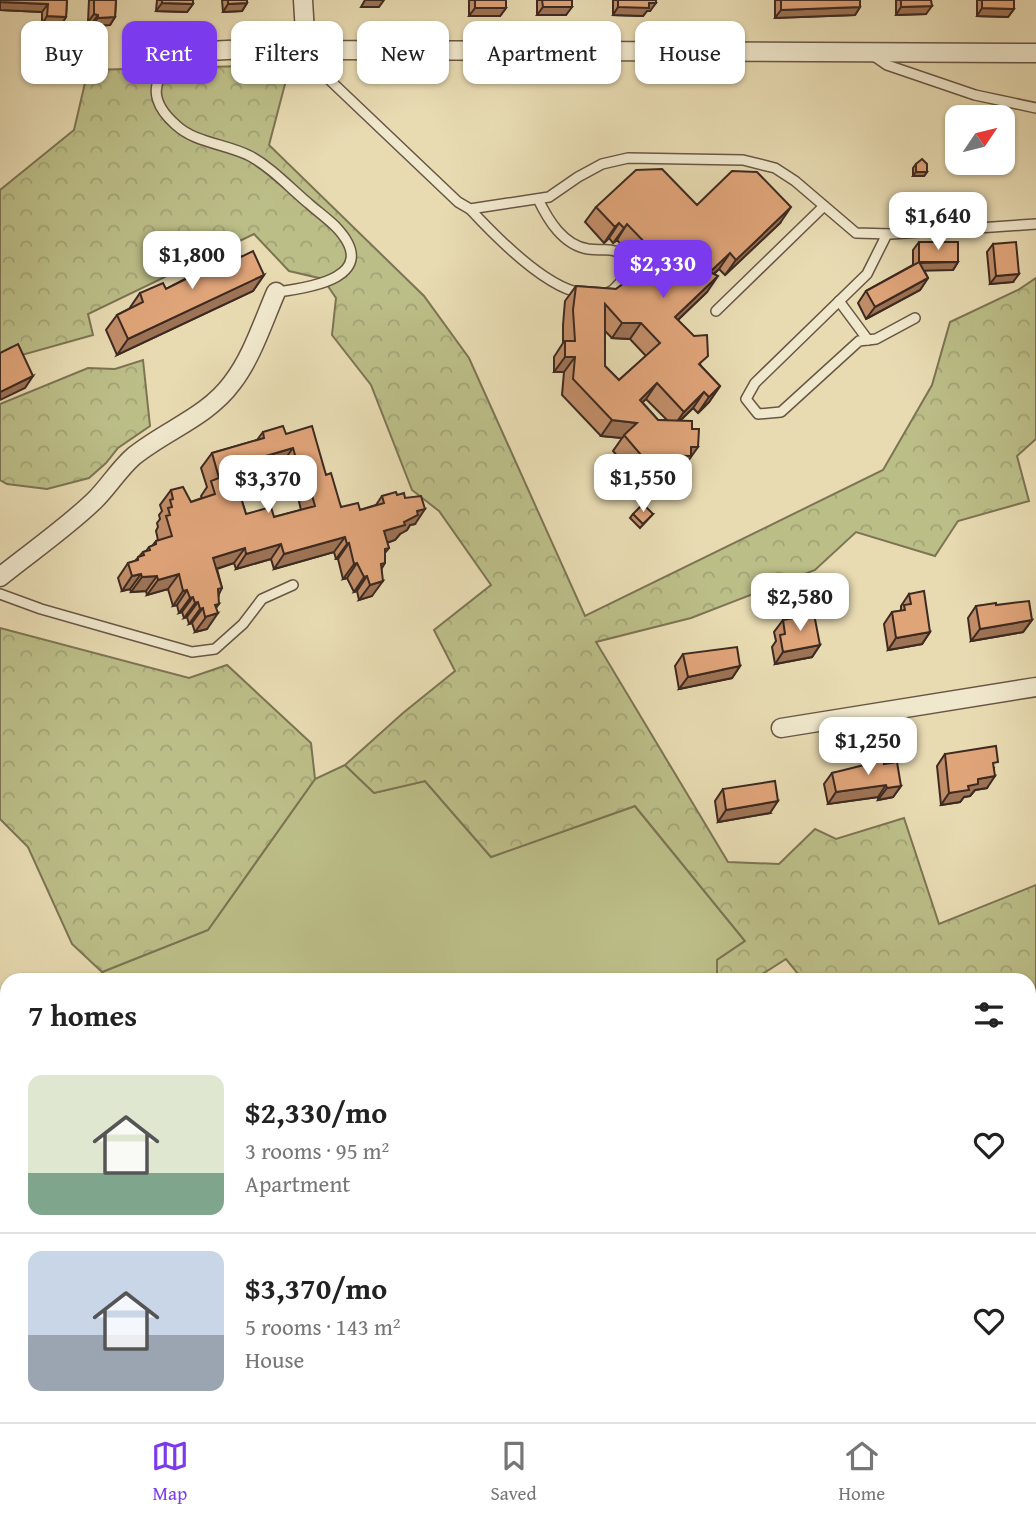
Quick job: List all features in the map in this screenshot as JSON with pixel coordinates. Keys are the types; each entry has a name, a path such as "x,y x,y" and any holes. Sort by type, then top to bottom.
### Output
{"street":[{"path":"303,0 304,21"},
{"path":"343,50 1036,53"},
{"path":"0,577 96,499 134,457 216,402 244,364 275,292"},
{"path":"780,728 1036,687"}],"lane":[{"path":"867,51 887,65 975,95 1036,107"},
{"path":"157,84 156,99 177,126 194,136 250,156 273,171 336,228 351,252 349,265 340,276 315,286 275,292"},
{"path":"333,84 458,202 470,209 491,232 540,274 577,293 605,294 613,290 630,272 629,261 616,250 575,246 548,220 538,199"},
{"path":"470,209 549,197 603,164 628,158 743,160 775,168 795,181 856,233 993,229 1036,224"},
{"path":"716,312 824,206"},
{"path":"887,234 867,274 755,383 746,399 758,414 781,412 859,341 876,339 915,318"},
{"path":"839,301 868,340"},
{"path":"0,594 41,609 192,652 215,649 243,624 262,599 293,585"}],"green space":[{"path":"231,66 231,84 285,84 269,145 424,296 469,358 585,616 883,470 932,385 950,322 1018,290 1036,278 1036,439 1017,456 1029,501 958,521 935,556 856,532 815,570 691,618 596,642 728,862 779,864 815,829 836,839 904,818 939,924 1036,885 1036,973 797,973 786,959 764,973 717,973 717,960 745,941 635,806 491,857 425,781 374,793 345,765 455,671 434,630 491,585 439,511 412,490 371,385 332,335 336,298 323,279 289,271 254,234 88,314 93,335 22,355 12,347 0,353 0,190 74,130 85,84 108,84 108,70 122,69 122,84 217,84 217,67"},
{"path":"143,360 150,426 118,448 89,478 47,489 7,484 0,480 0,404 88,368 115,369"},
{"path":"0,628 189,678 227,665 311,743 315,779 208,930 102,972 72,944 28,847 0,819"},
{"path":"345,765 374,793 425,781 491,857 635,806 745,941 717,960 717,973 103,973 208,930 315,779"}],"building":[{"path":"0,0 67,0 66,17 47,16 48,4"},
{"path":"94,0 116,0 115,17 98,18 98,15 94,14"},
{"path":"162,0 193,0 193,4 162,3"},
{"path":"228,0 247,0 247,3 228,4"},
{"path":"475,0 506,0 506,8 475,8"},
{"path":"542,0 572,0 572,7 543,7"},
{"path":"618,0 656,0 656,3 649,3 649,8 618,7"},
{"path":"781,0 860,0 860,7 781,10"},
{"path":"901,0 931,0 932,6 901,7"},
{"path":"982,0 1014,0 1014,9 982,8"},
{"path":"922,159 927,164 927,172 916,172 916,164"},
{"path":"662,169 697,205 732,171 757,172 791,207 736,260 730,253 710,272 718,276 675,317 694,336 707,335 708,356 699,364 720,386 709,397 704,392 684,412 657,383 640,400 658,420 692,421 692,429 699,429 698,447 691,447 691,456 641,455 624,435 637,423 612,420 573,379 575,357 565,357 565,341 575,341 573,310 576,286 616,289 631,278 654,252 627,224 624,228 619,223 615,227 596,207 636,170","holes":["605,304 622,323 641,323 660,343 619,380 605,366"]},
{"path":"234,242 241,257 253,251 264,275 128,339 117,315 143,302 140,293 163,283 166,289 200,272 198,267 217,258 214,252"},
{"path":"919,242 958,242 958,262 919,262"},
{"path":"1016,242 1019,274 996,276 993,244"},
{"path":"919,262 928,278 875,307 866,291"},
{"path":"18,344 33,376 0,392 0,353"},
{"path":"283,426 286,434 312,426 326,475 331,473 341,507 358,503 360,510 384,503 382,496 396,492 397,495 404,493 405,498 421,496 425,509 417,511 418,515 404,522 405,525 384,531 389,548 385,549 385,563 381,564 383,581 370,585 367,576 364,577 357,563 354,564 345,537 284,554 281,544 246,554 245,548 213,558 222,588 218,589 219,604 215,605 218,613 205,617 198,602 195,603 193,597 190,598 187,590 183,591 179,574 158,580 157,576 132,576 128,563 138,560 156,541 172,536 166,516 170,515 168,508 172,507 171,490 183,487 191,502 215,494 211,481 219,478 212,453 264,438 263,432","holes":["293,448 301,476 306,474 315,506 274,517 271,507 246,514 233,472 260,464 259,458"]},
{"path":"643,504 653,514 643,524 633,514"},
{"path":"924,591 930,632 896,638 892,612 905,610 904,605 911,604 909,594"},
{"path":"1029,601 1032,620 980,629 976,606"},
{"path":"814,614 820,645 783,652 780,635 785,634 783,620"},
{"path":"737,647 740,666 688,677 683,654"},
{"path":"996,746 998,762 993,763 995,776 978,779 978,784 968,786 969,790 949,793 945,754"},
{"path":"884,760 884,764 897,762 901,786 887,788 886,785 836,792 832,773"},
{"path":"775,781 778,801 726,810 723,789"}]}
